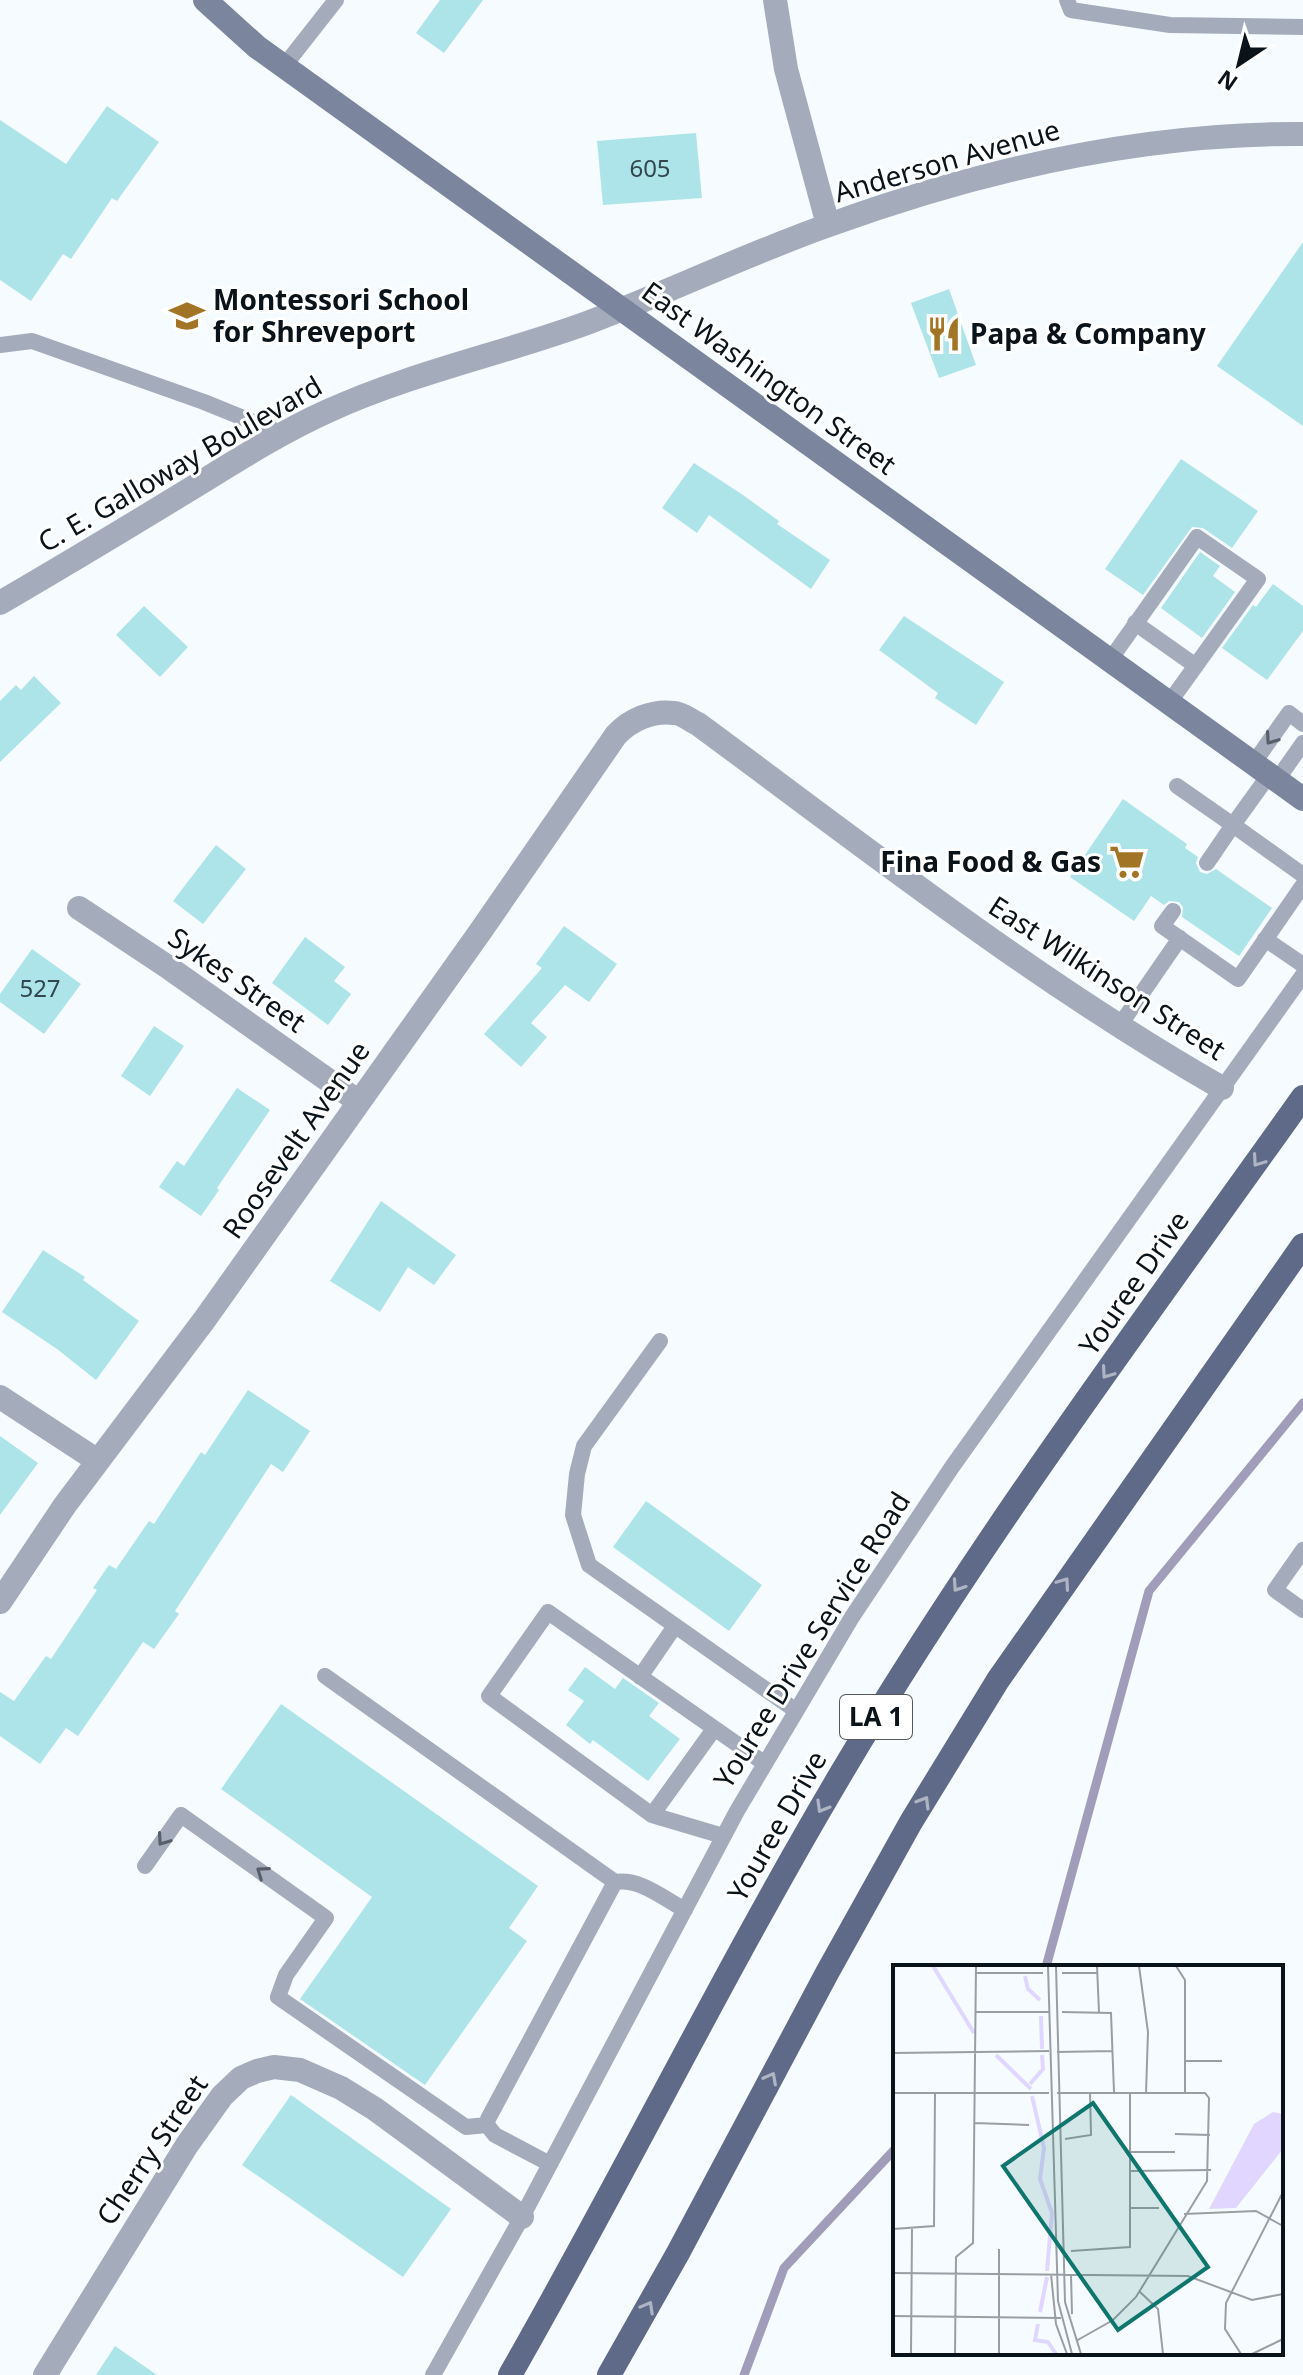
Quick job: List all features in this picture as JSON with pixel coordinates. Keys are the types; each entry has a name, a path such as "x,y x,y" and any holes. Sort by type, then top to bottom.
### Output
{"main road":[{"name":"Youree Drive","path":"510,2375 584,2246 765,1908 842,1773 923,1641 1003,1520 1303,1097"},
{"path":"609,2375 911,1822 998,1680 1303,1245"}],"street":[{"name":"East Washington Street","path":"205,0 257,47 1303,799"},
{"path":"775,0 786,69 828,225"},
{"name":"Anderson Avenue","path":"622,309 828,225 908,198 1054,160 1108,149 1219,136 1303,134"},
{"name":"C. E. Galloway Boulevard","path":"0,603 283,434 328,411 400,382 572,328 622,309"},
{"name":"East Wilkinson Street","path":"641,717 676,712 698,724 979,931 1120,1025 1222,1088"},
{"name":"Roosevelt Avenue","path":"0,1602 98,1461 205,1319 616,735 627,723 641,717"},
{"name":"Sykes Street","path":"79,908 359,1102"},
{"path":"0,1397 98,1461"},
{"name":"Cherry Street","path":"45,2375 187,2145 222,2096 241,2078 257,2071 274,2067 300,2070 341,2088 375,2109 522,2217"}],"lane":[{"path":"285,65 336,0"},
{"path":"1067,0 1071,10 1170,25 1303,27"},
{"path":"0,345 32,341 204,402 283,434"},
{"path":"1110,660 1197,537 1258,579 1169,703"},
{"path":"1135,623 1196,666"},
{"path":"1207,863 1266,773 1289,713 1303,724"},
{"path":"1266,773 1303,743"},
{"path":"1177,786 1303,875"},
{"path":"1173,911 1162,926 1238,979 1303,885"},
{"path":"1120,1025 1180,938"},
{"path":"1265,939 1303,965"},
{"name":"Youree Drive Service Road","path":"433,2375 522,2217 723,1836 852,1617 952,1467 1303,975"},
{"path":"660,1341 584,1446 577,1474 573,1515 589,1565 795,1710"},
{"path":"1303,1550 1275,1590 1303,1610"},
{"path":"723,1836 652,1815 489,1696 548,1612 764,1763"},
{"path":"640,1677 675,1626"},
{"path":"325,1676 615,1882 627,1880 644,1886 685,1910"},
{"path":"652,1815 714,1729"},
{"path":"145,1866 181,1815 326,1918 290,1968 278,1997 466,2127 487,2125"},
{"path":"550,2164 495,2135 487,2125 488,2119 615,1882"}],"building":[{"path":"440,0 483,0 444,53 416,33"},
{"path":"107,106 159,142 117,201 112,198 71,259 63,254 31,301 0,280 0,120 66,164"},
{"path":"696,133 702,198 603,205 597,141"},
{"path":"1303,242 1303,426 1217,366"},
{"name":"Papa & Company","path":"949,289 976,365 939,378 911,303"},
{"path":"1181,459 1258,511 1232,548 1203,528 1192,527 1143,595 1105,569"},
{"path":"694,463 743,495 779,521 777,524 830,560 811,589 709,515 697,533 662,508"},
{"path":"1200,552 1220,566 1213,576 1235,592 1202,638 1161,608"},
{"path":"1273,584 1303,606 1303,631 1267,680 1222,648 1253,605 1256,607"},
{"path":"144,606 188,647 160,677 116,635"},
{"path":"904,616 1004,682 976,725 935,698 938,693 879,650"},
{"path":"34,676 61,703 0,762 0,701 16,685 21,690"},
{"path":"1123,799 1187,844 1185,848 1198,857 1196,863 1200,872 1207,874 1216,869 1272,908 1239,956 1182,917 1183,907 1179,902 1169,901 1164,905 1151,896 1134,921 1070,877"},
{"path":"216,845 246,869 203,924 173,901"},
{"path":"564,926 617,964 589,1002 565,985 531,1023 547,1037 521,1067 484,1034 542,968 536,964"},
{"path":"305,937 345,967 334,981 351,994 328,1025 272,983"},
{"path":"32,949 81,984 44,1034 0,1002 0,994"},
{"path":"154,1026 184,1046 150,1096 121,1076"},
{"path":"237,1088 270,1110 201,1216 159,1187 177,1161 184,1166"},
{"path":"381,1201 456,1255 434,1285 408,1267 380,1312 330,1281"},
{"path":"43,1250 85,1277 83,1280 139,1321 96,1380 2,1312"},
{"path":"248,1390 310,1431 283,1472 271,1464 175,1611 179,1614 154,1649 143,1642 78,1736 66,1728 40,1764 0,1736 0,1692 14,1701 46,1656 51,1659 97,1590 93,1588 109,1565 116,1569 149,1521 154,1524 201,1452 205,1455"},
{"path":"0,1436 38,1463 0,1515"},
{"path":"646,1501 762,1585 729,1631 613,1547"},
{"path":"585,1667 615,1689 623,1678 659,1703 649,1716 680,1739 648,1781 593,1740 590,1744 566,1725 584,1701 568,1690"},
{"path":"281,1704 538,1886 509,1928 527,1941 425,2085 300,1999 372,1897 221,1789"},
{"path":"291,2095 451,2209 403,2277 242,2165"},
{"path":"115,2346 157,2375 96,2375"}],"waterway":[{"path":"1047,1965 1149,1591 1303,1403"},
{"path":"744,2375 784,2268 893,2151"}],"place":[{"name":"Montessori School for Shreveport","path":"187,316"},
{"name":"Papa & Company","path":"944,334"},
{"name":"Fina Food & Gas","path":"1127,862"}]}
